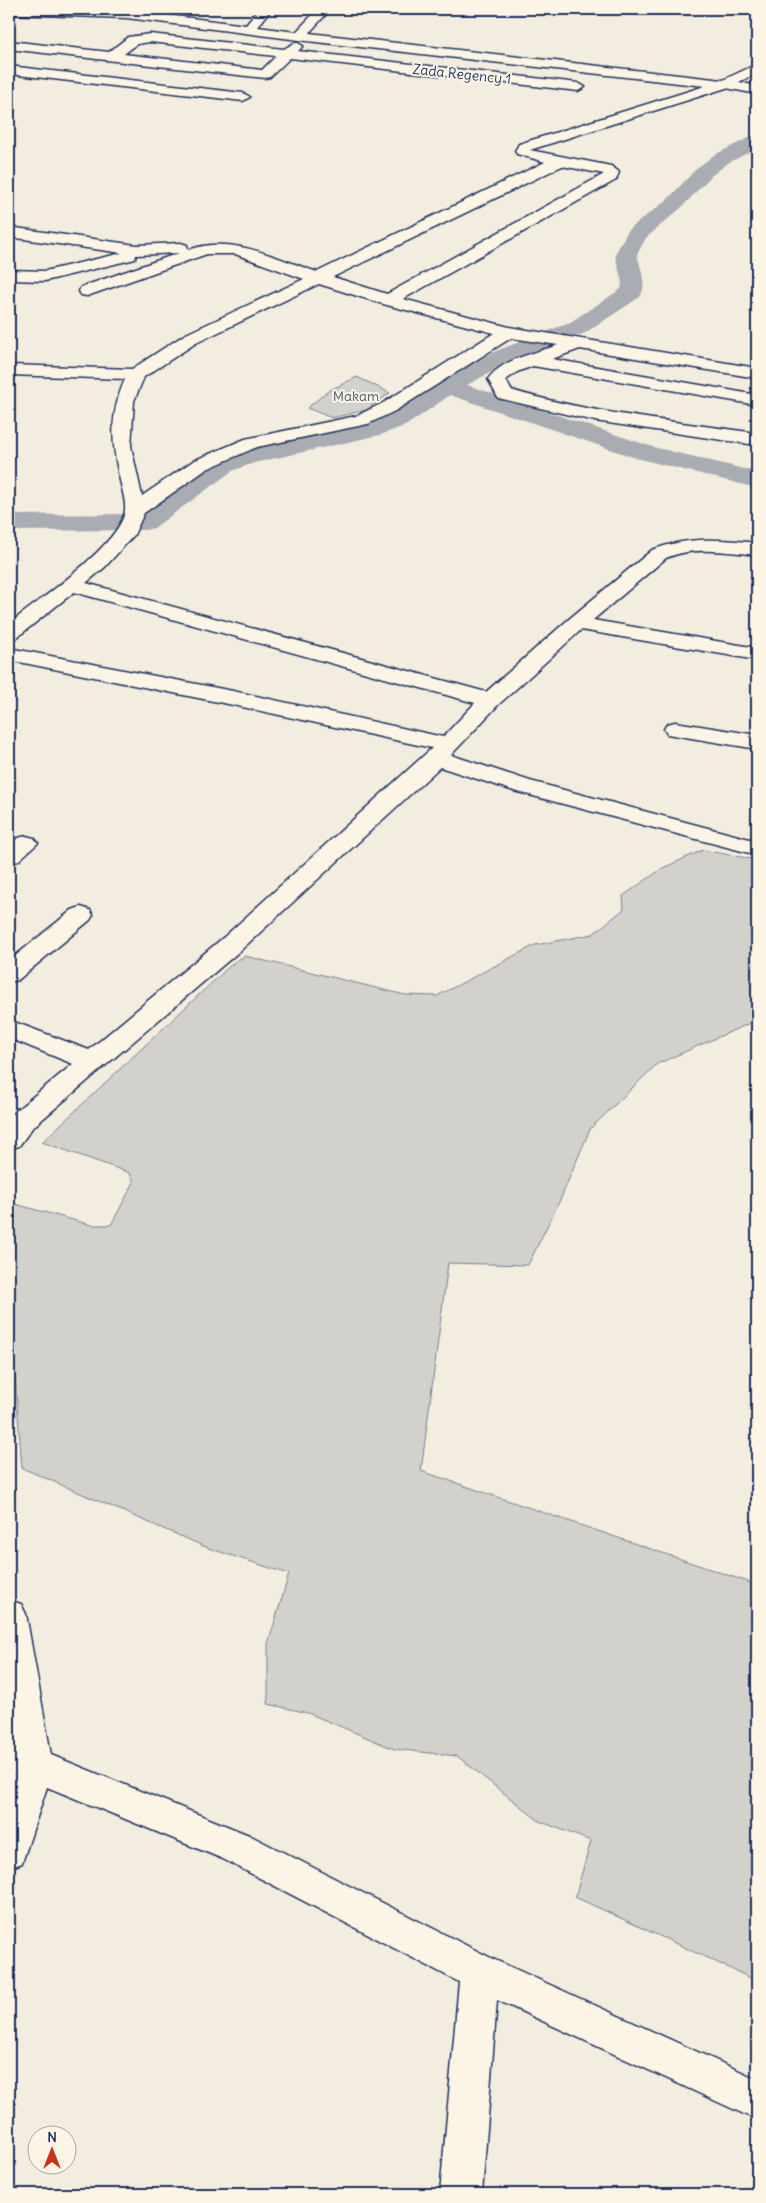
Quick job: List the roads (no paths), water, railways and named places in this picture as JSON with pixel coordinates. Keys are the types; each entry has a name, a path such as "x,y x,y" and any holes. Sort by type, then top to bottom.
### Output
{"street":[{"path":"250,30 265,9"},
{"path":"9,45 265,74 303,37 326,9"},
{"path":"9,10 101,10 172,13 250,30 303,37 725,84 757,90"},
{"name":"Zada Regency 1","path":"112,56 133,40 145,38 588,88"},
{"path":"14,71 49,49"},
{"path":"389,300 611,177 612,172 606,169 527,154 522,151 524,146 725,84 757,68"},
{"path":"14,71 243,97"},
{"path":"9,370 136,374 190,339 560,161"},
{"path":"9,232 106,247 152,251"},
{"path":"9,275 32,277 52,275 152,251 183,248 226,248 238,250 389,300 517,333 757,373"},
{"path":"87,291 205,249"},
{"path":"9,634 72,585 113,549 124,536 133,516 200,465 252,443 362,420 390,407 517,333"},
{"path":"579,344 510,368 497,378 504,394 534,403 598,415 749,438"},
{"path":"532,361 757,400"},
{"path":"133,516 122,446 125,401 136,374"},
{"path":"9,1139 22,1121 233,943 442,752 490,700 576,623 660,554 673,547 703,545 757,549"},
{"path":"72,585 490,700"},
{"path":"9,612 31,617"},
{"path":"576,623 757,654"},
{"path":"9,654 233,698 442,752 522,786 757,848"},
{"path":"675,729 757,742"},
{"path":"9,974 81,915"},
{"path":"9,1028 93,1062"},
{"path":"9,1614 21,1760 27,1795 9,1851"},
{"path":"21,1760 236,1847 479,1972 757,2100"},
{"path":"461,2194 479,1972"}],"waterway":[{"path":"447,386 504,356 577,328 632,292 633,283 626,254 637,234 675,203 704,172 721,159 757,140"},
{"path":"9,523 145,522 223,466 247,457 371,430 398,420 426,399 447,386"},
{"path":"447,386 645,453 757,480"}],"park label":[{"name":"Makam","path":"356,396"}]}
